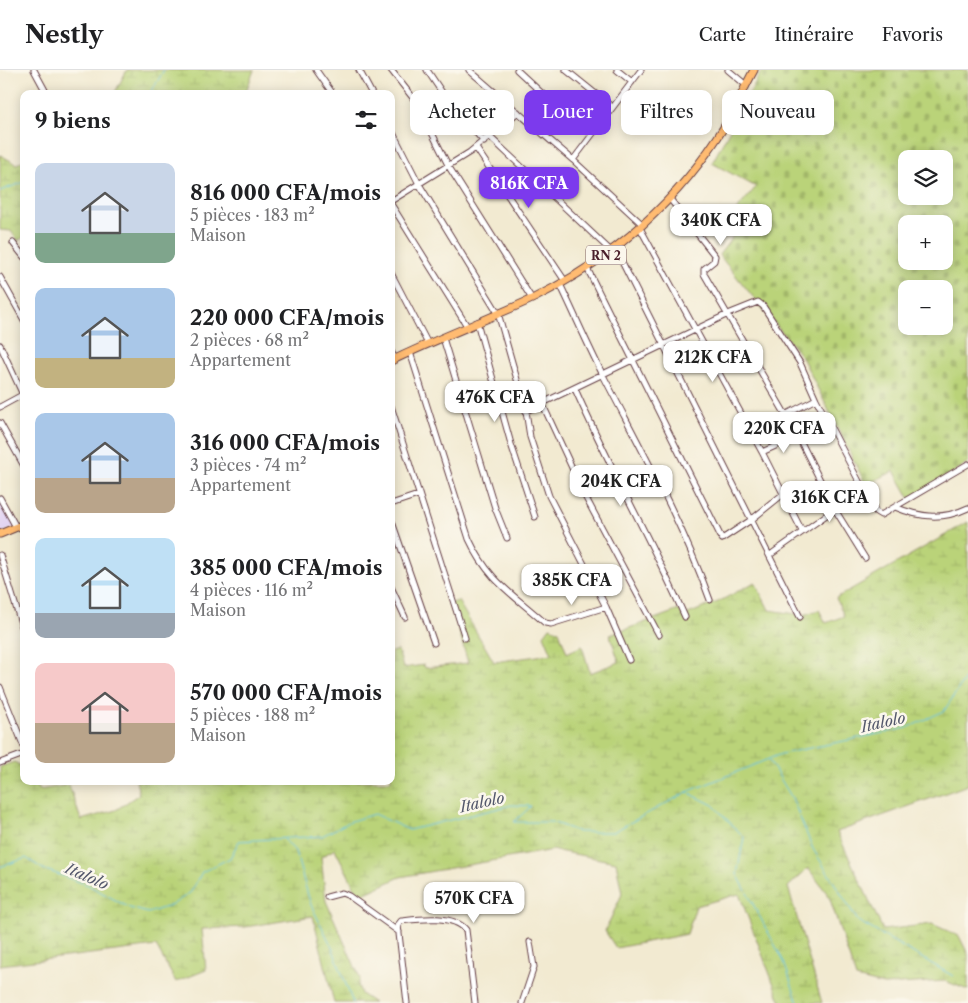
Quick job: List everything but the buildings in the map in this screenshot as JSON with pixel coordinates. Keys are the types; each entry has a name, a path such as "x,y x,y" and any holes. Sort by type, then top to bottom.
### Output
{"highway":[{"name":"RN 2","path":"395,359 532,299 587,268 642,226 670,199 718,136 754,70"},
{"path":"0,534 20,526"}],"street":[{"path":"34,70 45,90"},
{"path":"316,70 330,90"},
{"path":"359,70 370,90"},
{"path":"391,70 417,103 448,167 532,299"},
{"path":"427,70 443,94 484,142"},
{"path":"469,70 573,160 642,226 802,531"},
{"path":"517,70 538,90"},
{"path":"566,70 612,107 641,70"},
{"path":"617,70 632,82"},
{"path":"728,70 746,85"},
{"path":"395,199 476,148 518,112"},
{"path":"573,160 591,135"},
{"path":"395,137 419,184 498,313 526,411 530,437 548,496 606,607 629,660"},
{"path":"490,137 613,249 665,346 800,617"},
{"path":"476,148 562,282 603,375 694,554 710,600"},
{"path":"670,199 715,256 714,261 703,271 798,436 834,508 865,558"},
{"path":"395,209 467,326"},
{"path":"13,243 20,252"},
{"path":"587,268 722,538 752,520 782,495"},
{"path":"0,277 20,313"},
{"path":"395,281 428,344"},
{"path":"526,411 755,302 763,306 800,363 816,399 878,515 896,507 968,464"},
{"path":"478,322 511,444 535,516"},
{"path":"443,338 495,508 507,538"},
{"path":"0,345 20,388"},
{"path":"410,352 469,540 483,566 500,586 545,622 551,624 606,607"},
{"path":"575,389 603,452 666,574 685,617"},
{"path":"0,407 20,397"},
{"path":"785,415 816,399"},
{"path":"542,403 586,498 659,635"},
{"path":"395,419 465,638"},
{"path":"0,423 20,459"},
{"path":"762,452 798,436"},
{"path":"770,555 863,489"},
{"path":"395,503 418,495"},
{"path":"0,498 16,527"},
{"path":"896,507 914,515 937,517 956,514 968,508"},
{"path":"395,531 434,643"},
{"path":"0,555 20,620"},
{"path":"395,596 405,617"},
{"path":"0,687 20,737"},
{"path":"0,763 20,756"},
{"path":"327,897 342,894 349,896 398,932"},
{"path":"407,1003 398,922 412,920 443,920 464,927 467,933 475,1003"},
{"path":"522,1003 534,967 530,942"}],"shaded area":[{"path":"0,498 16,527 0,534"}],"green space":[{"path":"127,70 254,70 246,90 116,90"},
{"path":"762,70 968,70 968,463 910,499 894,471 866,485 802,357 719,255 744,221 735,212 756,187 712,163 727,135 834,135 834,90 751,90"},
{"path":"0,155 17,164 20,162 20,240 18,241 11,231 0,230"},
{"path":"968,522 968,785 837,832 883,930 932,924 959,936 968,954 968,990 945,981 884,985 856,978 829,896 808,868 788,887 822,1003 781,1003 739,894 696,906 687,934 616,948 605,931 622,894 616,862 553,850 400,877 359,896 335,849 321,857 326,901 360,978 358,985 361,994 374,1003 334,1003 313,916 245,927 202,929 206,970 176,982 156,946 0,965 0,767 14,762 20,765 20,785 37,785 39,790 69,785 81,820 116,810 139,794 137,785 395,785 395,651 398,650 403,668 424,665 425,668 468,663 449,604 458,601 494,662 552,654 544,635 550,627 559,631 567,653 582,646 590,673 619,662 610,635 679,610 683,616 718,602 755,582 769,610 803,615 819,610 826,623 844,616 836,598"}],"waterway":[{"path":"152,90 164,70"},
{"path":"0,191 20,184"},
{"name":"Italolo","path":"0,867 26,858 43,869 88,885 130,908 148,913 172,905 191,892 202,872 230,858 239,841 322,836 351,821 374,814 409,830 512,805 531,806 514,822 552,822 579,832 613,832 687,792 781,754 907,728 944,711 968,674"},
{"path":"769,760 792,798 813,849 858,921 953,976"},
{"path":"687,792 713,805 744,837 737,874 784,962 798,1003"},
{"path":"284,839 295,851 311,905 332,947 353,1003"}]}
